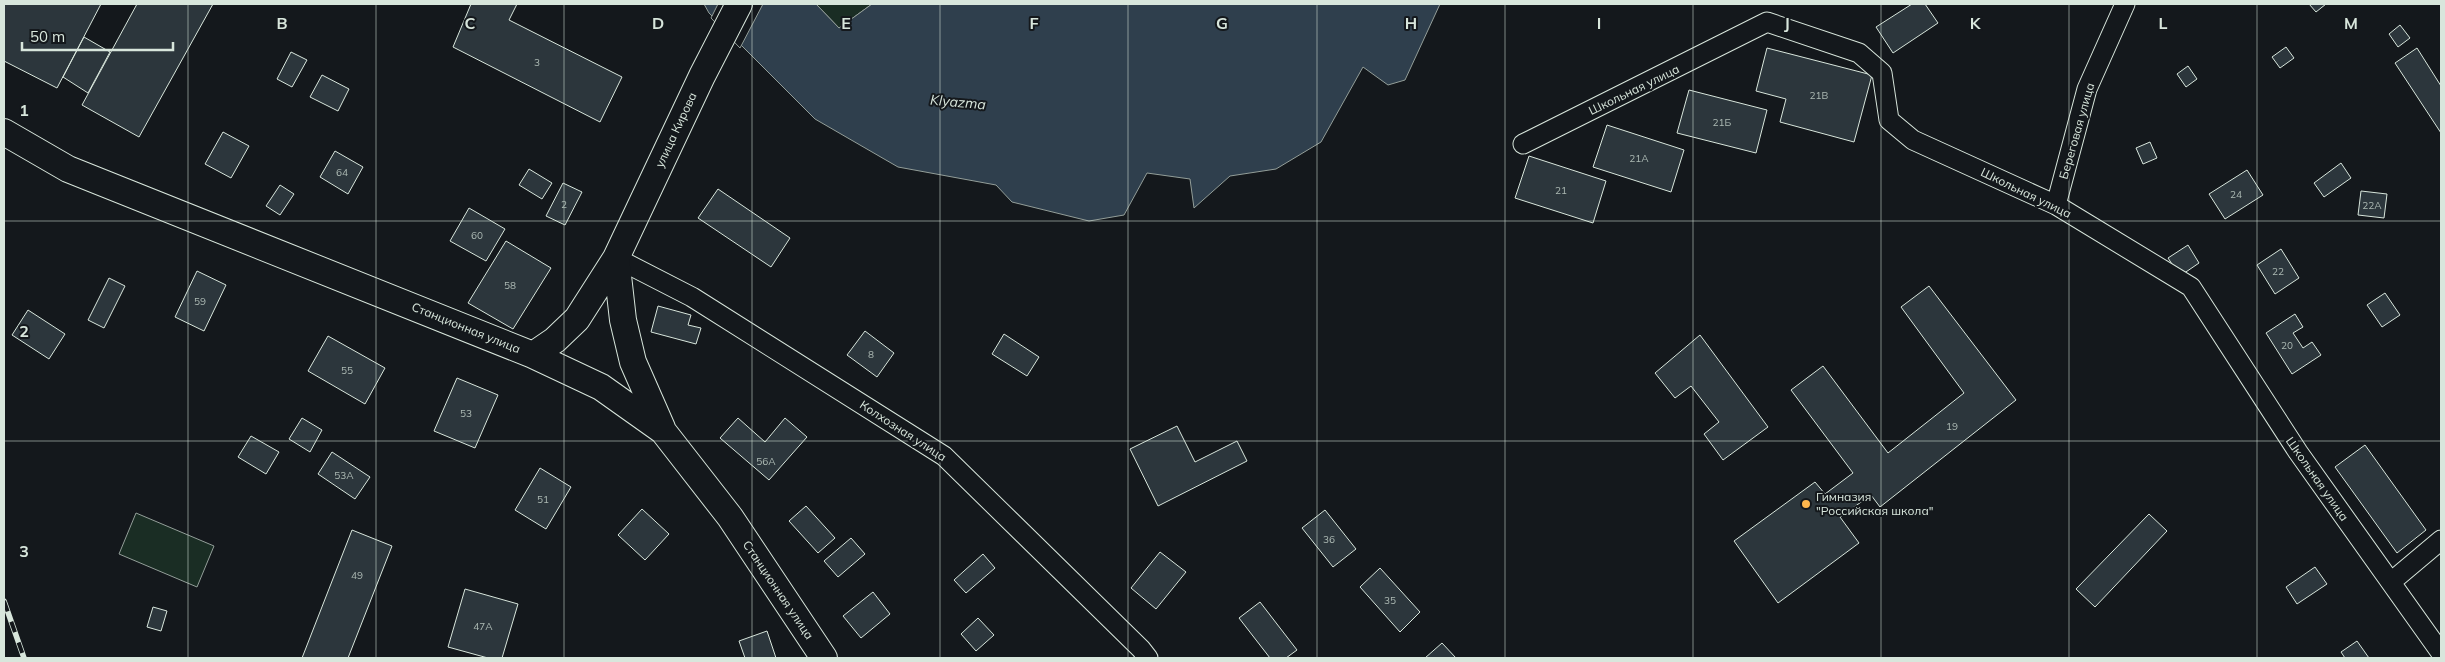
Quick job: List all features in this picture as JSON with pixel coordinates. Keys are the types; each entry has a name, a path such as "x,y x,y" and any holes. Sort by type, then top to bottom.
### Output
{"main road":[{"name":"улица Кирова","path":"533,355 555,340 577,319 616,258 702,76 739,4"},
{"name":"Станционная улица","path":"4,132 68,169 533,355 601,387 663,431 730,517 824,658"},
{"path":"616,258 623,320 633,362 663,431"}],"street":[{"name":"Береговая улица","path":"2056,205 2087,89 2125,4"},
{"name":"Школьная улица","path":"1523,144 1767,22 1859,53 1882,73 1889,120 1913,140 2056,205 2191,287 2293,445 2441,653"},
{"name":"Колхозная улица","path":"616,258 692,297 944,456 1148,658"},
{"path":"2391,582 2441,540"}],"green space":[{"path":"816,4 872,4 839,28"},
{"path":"136,513 214,546 197,587 119,554"}],"water":[{"name":"Klyazma","path":"704,4 816,4 839,28 872,4 1440,4 1405,80 1388,85 1363,67 1321,142 1276,169 1230,176 1194,208 1190,179 1147,173 1124,215 1089,221 1012,202 996,185 898,167 815,119 709,13"}],"pier":[{"path":"718,4 763,4 740,48 711,18"}],"building":[{"path":"4,4 101,4 57,88 4,61"},
{"path":"137,4 213,4 139,137 82,105"},
{"path":"471,4 517,4 509,20 622,77 600,122 453,47"},
{"path":"1912,4 1925,4 1938,23 1893,53 1876,27"},
{"path":"2309,4 2326,4 2316,12"},
{"path":"2400,25 2410,38 2398,47 2389,34"},
{"path":"84,37 110,52 88,93 63,77"},
{"path":"2286,47 2294,58 2280,68 2272,57"},
{"path":"1767,48 1872,75 1854,142 1780,122 1786,99 1756,91"},
{"path":"2417,48 2441,86 2441,133 2395,63"},
{"path":"291,52 307,60 292,87 277,79"},
{"path":"2188,66 2197,79 2186,87 2177,74"},
{"path":"322,75 349,89 338,111 310,97"},
{"path":"1689,90 1767,110 1756,153 1677,133"},
{"path":"1607,125 1684,150 1671,192 1593,167"},
{"path":"223,132 249,146 231,178 205,164"},
{"path":"2150,142 2157,158 2143,164 2136,148"},
{"path":"335,151 363,167 348,194 320,177"},
{"path":"1529,156 1606,181 1593,223 1515,198"},
{"path":"2341,163 2351,178 2324,197 2314,183"},
{"path":"529,169 552,183 542,199 519,185"},
{"path":"2247,170 2263,195 2225,219 2209,194"},
{"path":"563,183 582,192 565,225 546,216"},
{"path":"280,185 294,194 280,215 266,206"},
{"path":"718,189 790,238 771,267 698,218"},
{"path":"2361,191 2387,194 2384,218 2358,215"},
{"path":"469,208 505,229 486,261 450,241"},
{"path":"506,241 551,268 513,329 468,303"},
{"path":"2188,245 2199,263 2180,276 2168,258"},
{"path":"2281,249 2299,278 2275,294 2257,265"},
{"path":"197,271 226,285 204,331 175,317"},
{"path":"109,278 125,286 104,328 88,320"},
{"path":"1929,286 2016,400 1880,507 1871,495 1840,517 1859,543 1778,603 1734,541 1815,482 1825,494 1853,473 1791,390 1823,366 1888,453 1964,393 1901,307"},
{"path":"2385,293 2400,315 2382,327 2367,305"},
{"path":"658,306 691,315 688,325 701,328 696,344 651,332"},
{"path":"28,310 65,334 49,359 12,335"},
{"path":"2295,314 2303,327 2293,333 2303,348 2312,342 2321,355 2292,374 2266,333"},
{"path":"865,331 894,353 877,377 847,355"},
{"path":"1004,334 1039,357 1027,376 992,354"},
{"path":"1700,335 1768,427 1723,460 1704,434 1719,422 1691,386 1675,398 1655,373"},
{"path":"328,336 385,368 365,404 308,371"},
{"path":"457,378 498,395 475,448 434,431"},
{"path":"302,418 322,430 310,452 289,439"},
{"path":"738,418 765,442 785,418 807,437 769,480 720,438"},
{"path":"1177,426 1195,462 1237,441 1247,461 1158,506 1130,449"},
{"path":"251,436 279,452 266,474 238,457"},
{"path":"2365,445 2426,530 2397,553 2335,467"},
{"path":"332,452 370,477 355,499 318,474"},
{"path":"540,468 571,487 546,529 515,510"},
{"path":"806,506 835,538 818,553 789,521"},
{"path":"642,509 669,534 645,560 618,535"},
{"path":"1325,510 1356,549 1333,567 1302,528"},
{"path":"2149,514 2167,531 2095,607 2076,589"},
{"path":"352,530 392,546 348,658 302,658"},
{"path":"851,538 865,554 838,577 824,561"},
{"path":"1160,552 1186,572 1156,609 1131,588"},
{"path":"983,554 995,568 966,593 954,580"},
{"path":"2315,567 2327,584 2297,604 2286,587"},
{"path":"1380,568 1420,612 1400,632 1360,587"},
{"path":"465,589 518,604 502,658 488,658 448,647"},
{"path":"873,592 890,614 861,638 843,616"},
{"path":"1260,602 1297,650 1286,658 1270,658 1239,618"},
{"path":"153,607 167,611 161,631 147,627"},
{"path":"978,618 994,635 976,651 961,634"},
{"path":"767,631 776,658 745,658 739,641"},
{"path":"2357,641 2369,658 2345,658 2341,652"},
{"path":"1442,643 1456,658 1425,658"}],"railway":[{"path":"4,601 24,658"}],"place":[{"name":"Гимназия \"Российская школа\"","path":"1806,504"}]}
